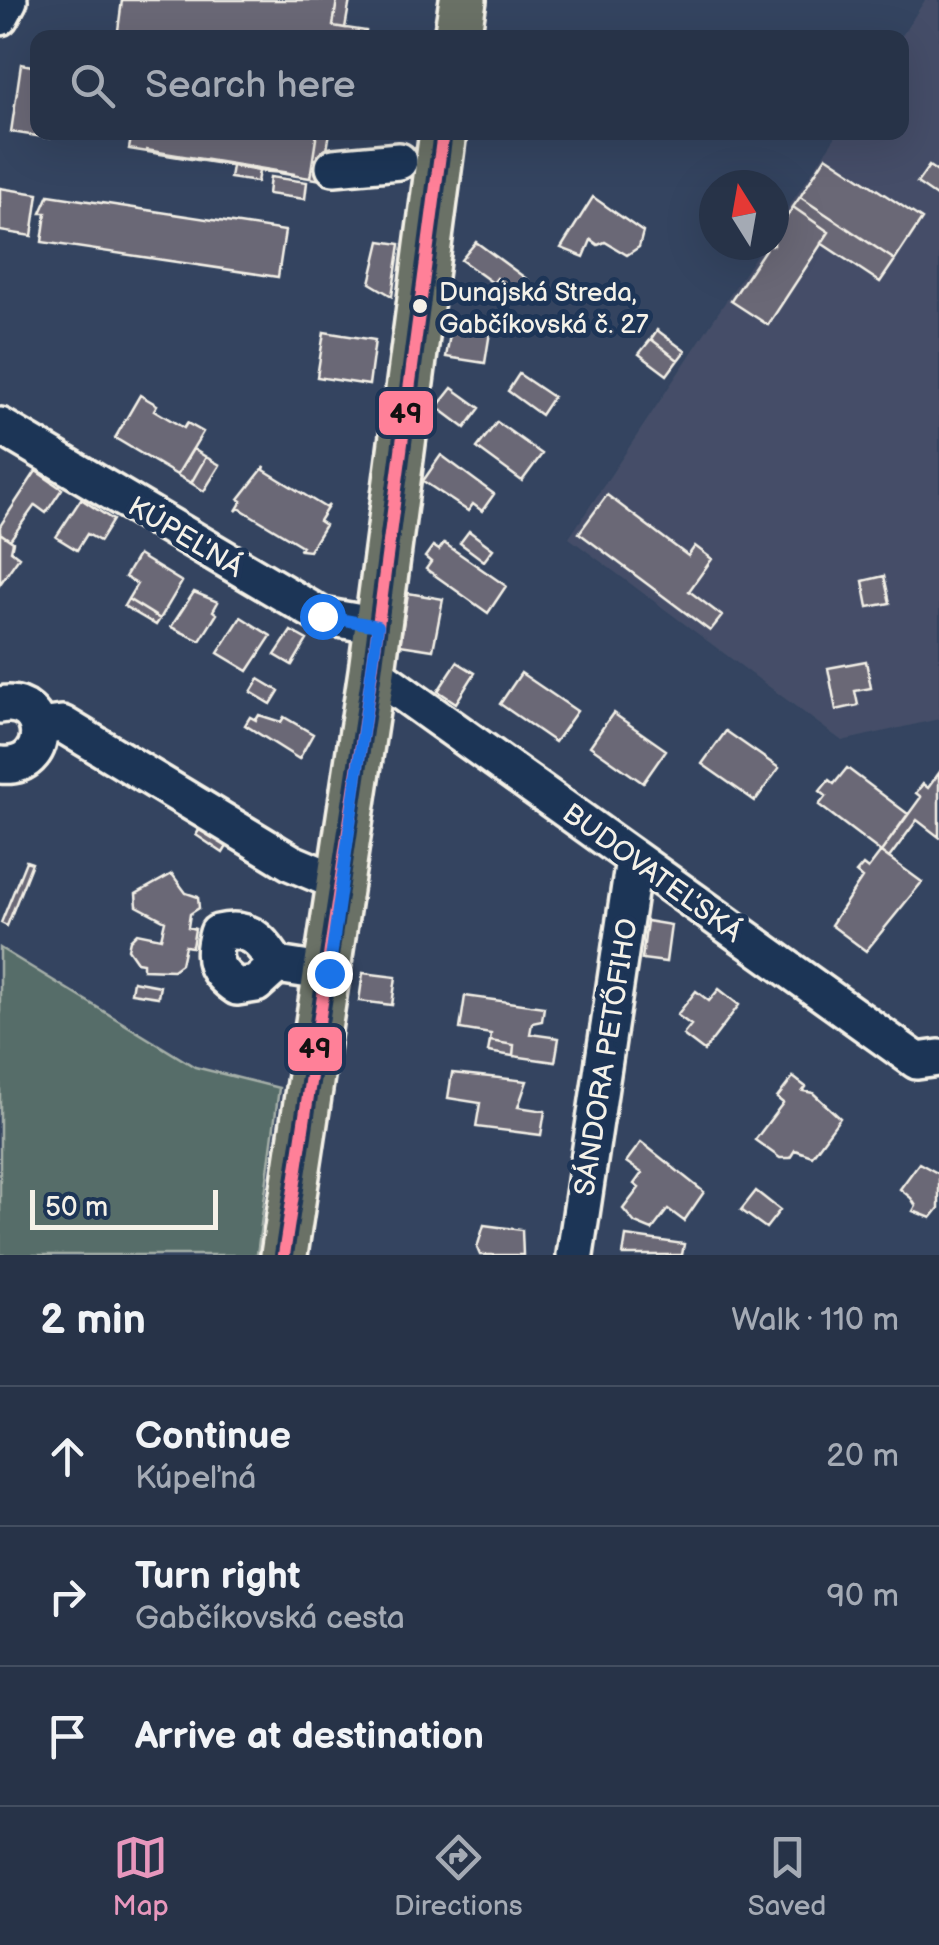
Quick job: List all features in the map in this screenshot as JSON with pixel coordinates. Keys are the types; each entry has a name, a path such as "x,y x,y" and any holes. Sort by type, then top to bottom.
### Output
{"main road":[{"path":"458,30 463,0"},
{"path":"284,1255 342,884 442,140"}],"street":[{"path":"0,17 8,0"},
{"path":"334,167 399,161"},
{"name":"KÚPEĽNÁ","path":"0,426 322,616 378,626"},
{"name":"BUDOVATEĽSKÁ","path":"372,671 634,860 932,1066"},
{"path":"0,705 28,709 40,727 40,738 30,757 11,766 0,764"},
{"path":"40,727 62,724 292,863 342,884"},
{"name":"SÁNDORA PETŐFIHO","path":"575,1255 634,860"},
{"path":"277,965 329,973"}],"shaded area":[{"path":"925,0 939,0 939,719 842,741 569,538 753,260 789,260 789,207 833,140 909,140 909,30 906,30"}],"green space":[{"path":"0,948 195,1067 279,1088 257,1255 0,1255"}],"building":[{"path":"122,0 337,0 333,26 359,30 118,30"},
{"path":"337,0 350,0 345,28 333,26"},
{"path":"21,64 30,66 30,135 11,132"},
{"path":"131,140 316,140 310,178 129,149"},
{"path":"316,140 329,140 322,180 310,178"},
{"path":"146,150 295,174 259,171"},
{"path":"826,156 922,219 895,260 800,197"},
{"path":"232,166 259,171 257,182 230,178"},
{"path":"929,166 939,173 939,198 917,183"},
{"path":"270,177 307,182 305,199 268,194"},
{"path":"0,188 38,194 32,236 0,231"},
{"path":"49,195 285,231 278,277 42,242 46,213 41,213"},
{"path":"593,197 643,232 639,247 627,255 605,242 598,245 591,240 584,257 561,248"},
{"path":"800,197 895,260 880,282 821,243 829,232 793,207"},
{"path":"793,207 829,232 768,325 731,301 758,260 789,260 789,213"},
{"path":"380,241 400,244 392,296 370,283"},
{"path":"476,242 528,280 518,294 497,278 493,283 461,260"},
{"path":"453,318 491,326 485,363 446,357"},
{"path":"657,330 685,351 678,360 651,339"},
{"path":"324,332 375,340 369,385 317,377"},
{"path":"651,339 678,360 667,375 639,354"},
{"path":"519,374 553,397 541,415 508,391"},
{"path":"452,388 480,408 465,428 437,407"},
{"path":"140,395 157,405 154,410 184,428 187,423 203,432 177,475 115,438"},
{"path":"497,422 542,454 522,481 477,448"},
{"path":"193,449 206,457 191,483 177,475"},
{"path":"441,455 494,494 482,511 473,504 468,511 423,481"},
{"path":"206,457 220,465 204,491 191,483"},
{"path":"265,466 264,470 326,508 329,505 319,521 325,525 309,551 300,550 302,546 239,508 236,511 242,501 239,499"},
{"path":"36,471 62,489 46,513 35,505 10,540 0,533 0,526"},
{"path":"607,495 688,556 695,546 712,559 689,591 722,616 710,631 579,533"},
{"path":"81,499 113,520 100,541 87,534 77,550 56,537"},
{"path":"469,531 493,549 484,561 460,543"},
{"path":"0,533 13,542 11,551 19,557 0,584"},
{"path":"444,543 506,586 488,613 426,569 431,562 425,557 433,546 439,550"},
{"path":"138,555 182,582 160,619 128,599 137,584 125,577"},
{"path":"884,576 890,603 868,607 863,581"},
{"path":"194,592 218,602 213,611 217,614 200,641 171,627"},
{"path":"408,593 443,599 433,650 400,645"},
{"path":"128,599 160,619 156,625 124,606"},
{"path":"241,617 271,636 248,671 218,653"},
{"path":"291,631 307,640 292,665 275,655"},
{"path":"866,661 871,688 855,691 858,705 836,710 828,668"},
{"path":"457,662 475,673 456,703 438,691"},
{"path":"521,673 577,711 555,742 500,704"},
{"path":"259,679 279,691 271,704 251,692"},
{"path":"613,713 666,750 643,783 590,746"},
{"path":"259,715 281,722 284,717 313,734 299,759 245,725 250,717 256,720"},
{"path":"726,731 779,768 755,801 702,764"},
{"path":"847,768 908,814 881,852 819,805 826,796 820,791 829,780 834,784"},
{"path":"939,773 939,837 917,820 889,858 881,852 921,797 916,793 923,784 928,788"},
{"path":"208,816 235,833 223,853 196,835"},
{"path":"881,852 922,882 866,951 831,925 862,878 856,873 863,865 868,869"},
{"path":"26,861 32,863 7,926 1,923"},
{"path":"172,874 186,893 198,897 199,908 190,914 188,927 195,929 192,947 185,946 181,964 173,970 143,969 143,963 137,962 128,949 130,940 137,933 161,938 165,921 137,906 136,894"},
{"path":"647,921 671,925 666,962 642,959"},
{"path":"363,973 396,977 392,1005 359,1001"},
{"path":"133,981 160,986 158,997 131,993"},
{"path":"719,989 739,1005 704,1051 683,1035 691,1025 677,1015 696,991 709,1001"},
{"path":"465,996 544,1007 542,1021 532,1023 530,1034 559,1038 555,1062 513,1056 514,1045 490,1041 491,1034 460,1029"},
{"path":"490,1041 514,1045 513,1056 488,1052"},
{"path":"452,1073 527,1081 518,1107 545,1111 541,1135 476,1127 480,1103 448,1098"},
{"path":"793,1077 806,1087 803,1091 813,1093 840,1118 812,1156 795,1150 790,1158 780,1158 755,1140 783,1103 777,1098"},
{"path":"641,1142 704,1192 684,1221 668,1209 652,1230 635,1223 623,1209 639,1188 634,1184 642,1173 626,1162"},
{"path":"919,1163 939,1174 939,1208 931,1218 913,1211 916,1206 900,1189"},
{"path":"756,1191 780,1210 766,1228 741,1210"},
{"path":"484,1225 522,1230 523,1255 480,1255 477,1248"},
{"path":"626,1236 684,1244 682,1255 623,1255"}],"transit line":[{"name":"49","path":"284,1255 372,671 442,140"}],"place":[{"name":"Dunajská Streda, Gabčíkovská č. 27","path":"420,306"}],"route":[{"path":"322,616 378,626 329,973"}]}
